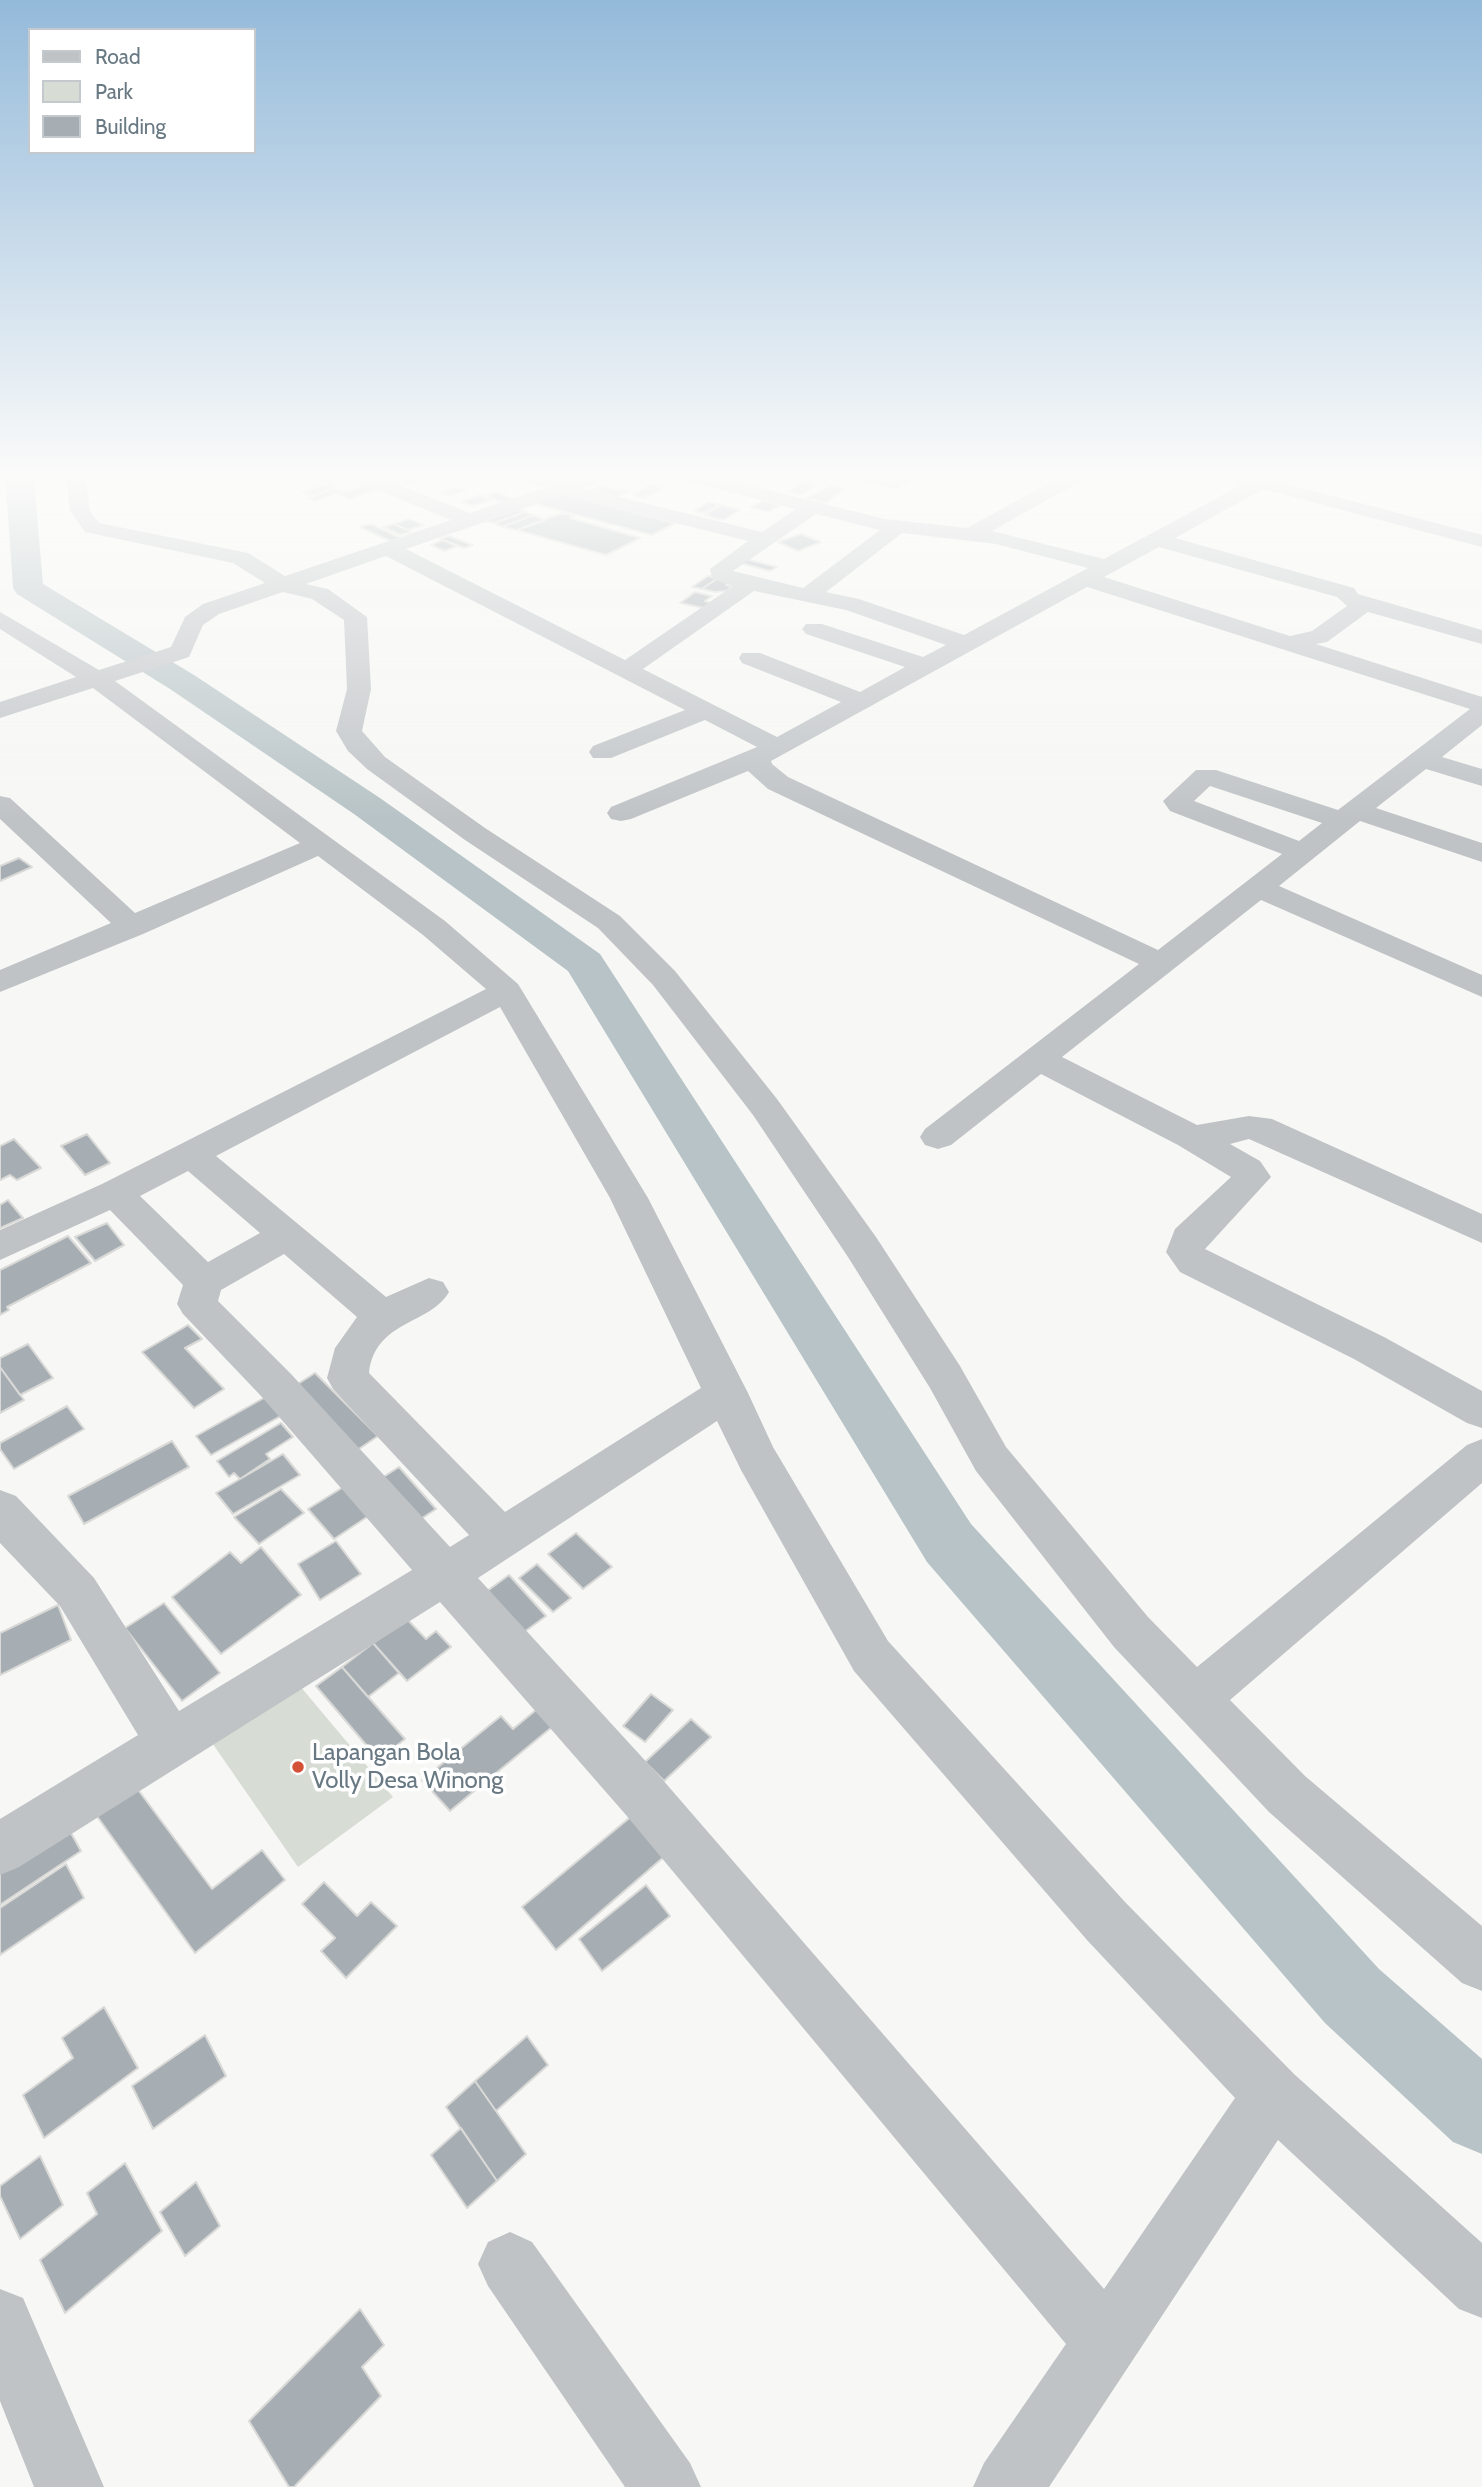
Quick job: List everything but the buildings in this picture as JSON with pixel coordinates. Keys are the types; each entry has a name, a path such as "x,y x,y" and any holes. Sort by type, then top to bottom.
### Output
{"street":[{"path":"0,710 183,651 193,622 202,613 272,589"},
{"path":"300,589 320,594 345,607 355,617 359,690 349,731 357,745 376,763 475,834 609,922 664,978 765,1107 863,1247 945,1377 991,1459 1130,1632 1287,1794 1482,1963"},
{"path":"469,589 706,711 766,752"},
{"path":"630,671 633,665 743,589"},
{"path":"777,589 851,604 964,643"},
{"path":"808,595 816,589"},
{"path":"621,813 766,752 1063,589"},
{"path":"1148,589 1294,645 1482,705"},
{"path":"1161,589 1319,637"},
{"path":"1332,589 1346,593 1349,598 1365,604 1482,637"},
{"path":"1294,645 1302,639 1319,637 1365,604"},
{"path":"0,619 25,634 114,673 320,845 435,928 507,990 629,1198 727,1393 756,1458 871,1656 1106,1921 1273,2095 1482,2286"},
{"path":"814,629 923,665"},
{"path":"0,641 25,634"},
{"path":"751,657 858,700"},
{"path":"602,752 706,711"},
{"path":"938,1137 1482,712"},
{"path":"766,752 759,767 778,783 1161,963"},
{"path":"1422,759 1482,778"},
{"path":"1302,852 1180,805 1177,801 1206,776 1482,853"},
{"path":"6,816 132,927"},
{"path":"0,982 320,845"},
{"path":"1257,887 1482,987"},
{"path":"0,1245 115,1193 507,990"},
{"path":"1039,1059 1191,1137 1247,1170 1253,1177 1189,1240 1185,1252 1194,1262 1369,1348 1482,1411"},
{"path":"1191,1137 1212,1140 1240,1127 1259,1127 1482,1230"},
{"path":"190,1153 383,1317"},
{"path":"115,1193 204,1282"},
{"path":"287,1235 204,1282 197,1304 276,1385 447,1573 644,1797 1107,2342"},
{"path":"429,1292 383,1317 364,1335 348,1364 348,1378 501,1538"},
{"path":"0,1849 447,1573 727,1393"},
{"path":"1195,1699 1482,1457"},
{"path":"0,1509 8,1521 77,1592 171,1742"},
{"path":"1008,2487 1273,2095"},
{"path":"510,2264 666,2487"},
{"path":"0,2321 69,2487"}],"green space":[{"name":"Lapangan Bola Volly Desa Winong","path":"295,1680 393,1797 298,1867 208,1737"}],"waterway":[{"path":"30,589 182,682 367,806 585,963 949,1543 1352,1996 1482,2113"}],"place":[{"name":"Lapangan Bola Volly Desa Winong","path":"298,1767"}]}
